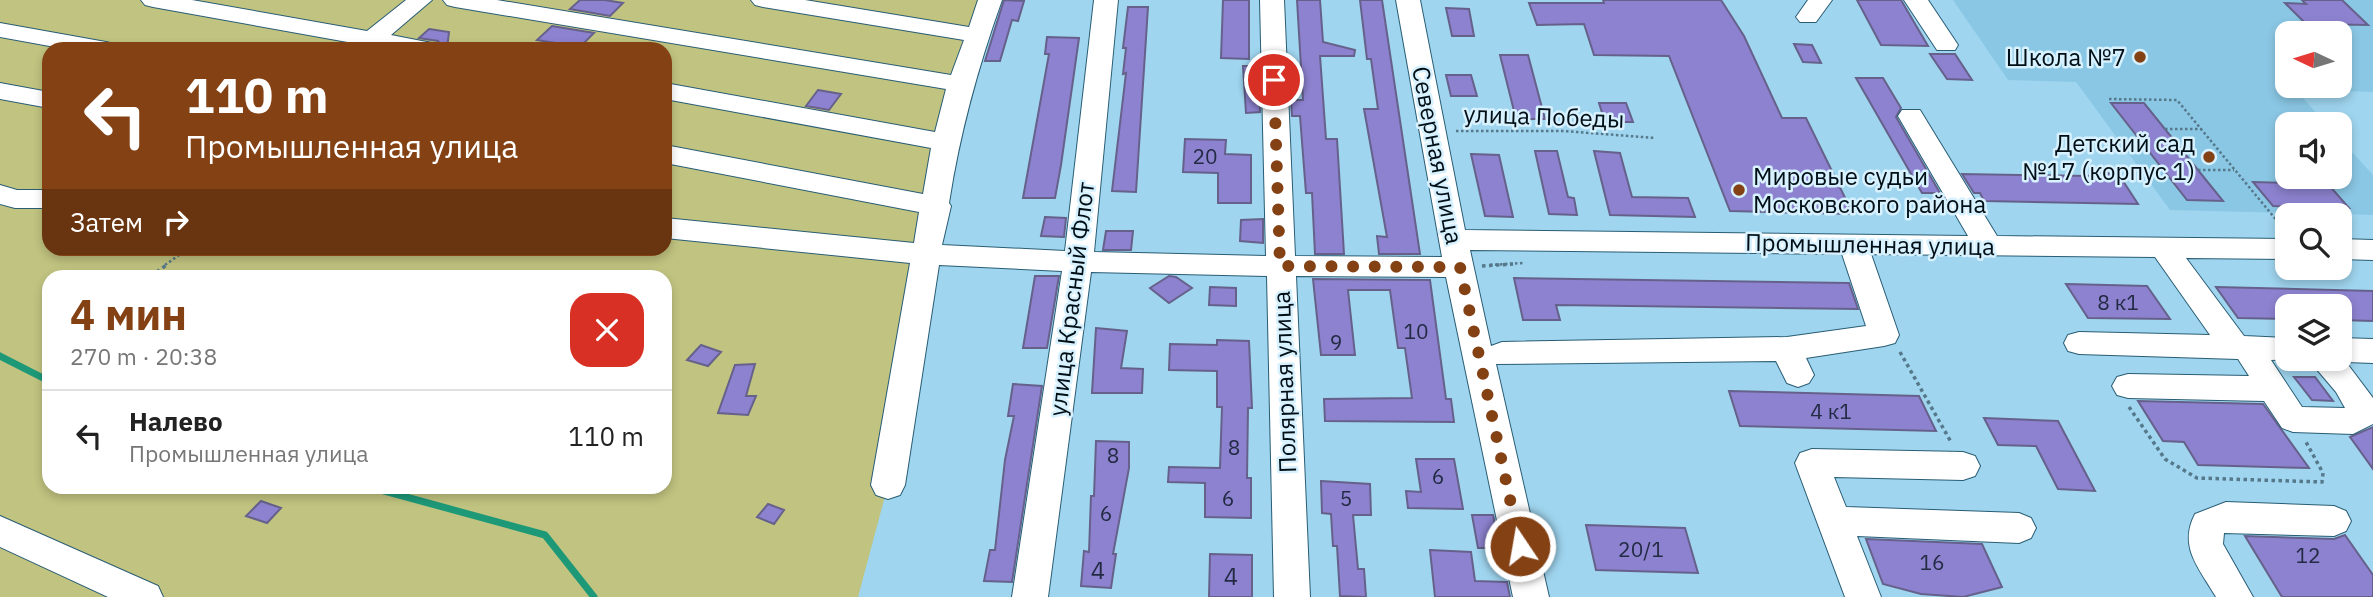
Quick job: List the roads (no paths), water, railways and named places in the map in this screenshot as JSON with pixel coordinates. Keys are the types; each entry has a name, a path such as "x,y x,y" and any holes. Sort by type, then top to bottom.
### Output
{"street":[{"path":"153,0 356,42"},
{"path":"368,42 420,0"},
{"path":"455,0 960,84"},
{"path":"764,0 976,34"},
{"path":"888,485 937,206 945,142 960,84 990,0"},
{"name":"улица Красный Флот","path":"1030,597 1078,264 1106,0"},
{"name":"Полярная улица","path":"1272,0 1292,597"},
{"name":"Северная улица","path":"1408,0 1457,253 1531,597"},
{"path":"1916,0 1947,45"},
{"path":"0,30 67,42"},
{"path":"0,91 42,99"},
{"path":"672,93 945,142"},
{"path":"1911,116 1988,245"},
{"path":"672,155 937,206"},
{"path":"0,194 15,199 42,199"},
{"name":"Промышленная улица","path":"672,229 752,240 928,255 1078,264 1280,266 1457,253 1853,243 2163,247 2275,242"},
{"path":"1503,354 1792,362 1884,335 1853,243"},
{"path":"2163,247 2274,389 2293,419 2353,421 2363,414 2361,402 2335,371"},
{"path":"2352,249 2373,250"},
{"path":"2078,344 2275,349"},
{"path":"2352,350 2373,351"},
{"path":"2128,386 2274,389"},
{"path":"1863,597 1812,463 1963,466"},
{"path":"2235,597 2205,546 2207,524 2226,517 2334,521"},
{"path":"1836,521 2019,528"},
{"path":"0,531 145,597"}],"waterway":[{"path":"0,356 42,377"},
{"path":"395,494 545,535 594,597"}],"place":[{"name":"Школа №7","path":"2140,57"},
{"name":"Детский сад №17 (корпус 1)","path":"2209,157"},
{"name":"Мировые судьи Московского района","path":"1739,190"}]}
